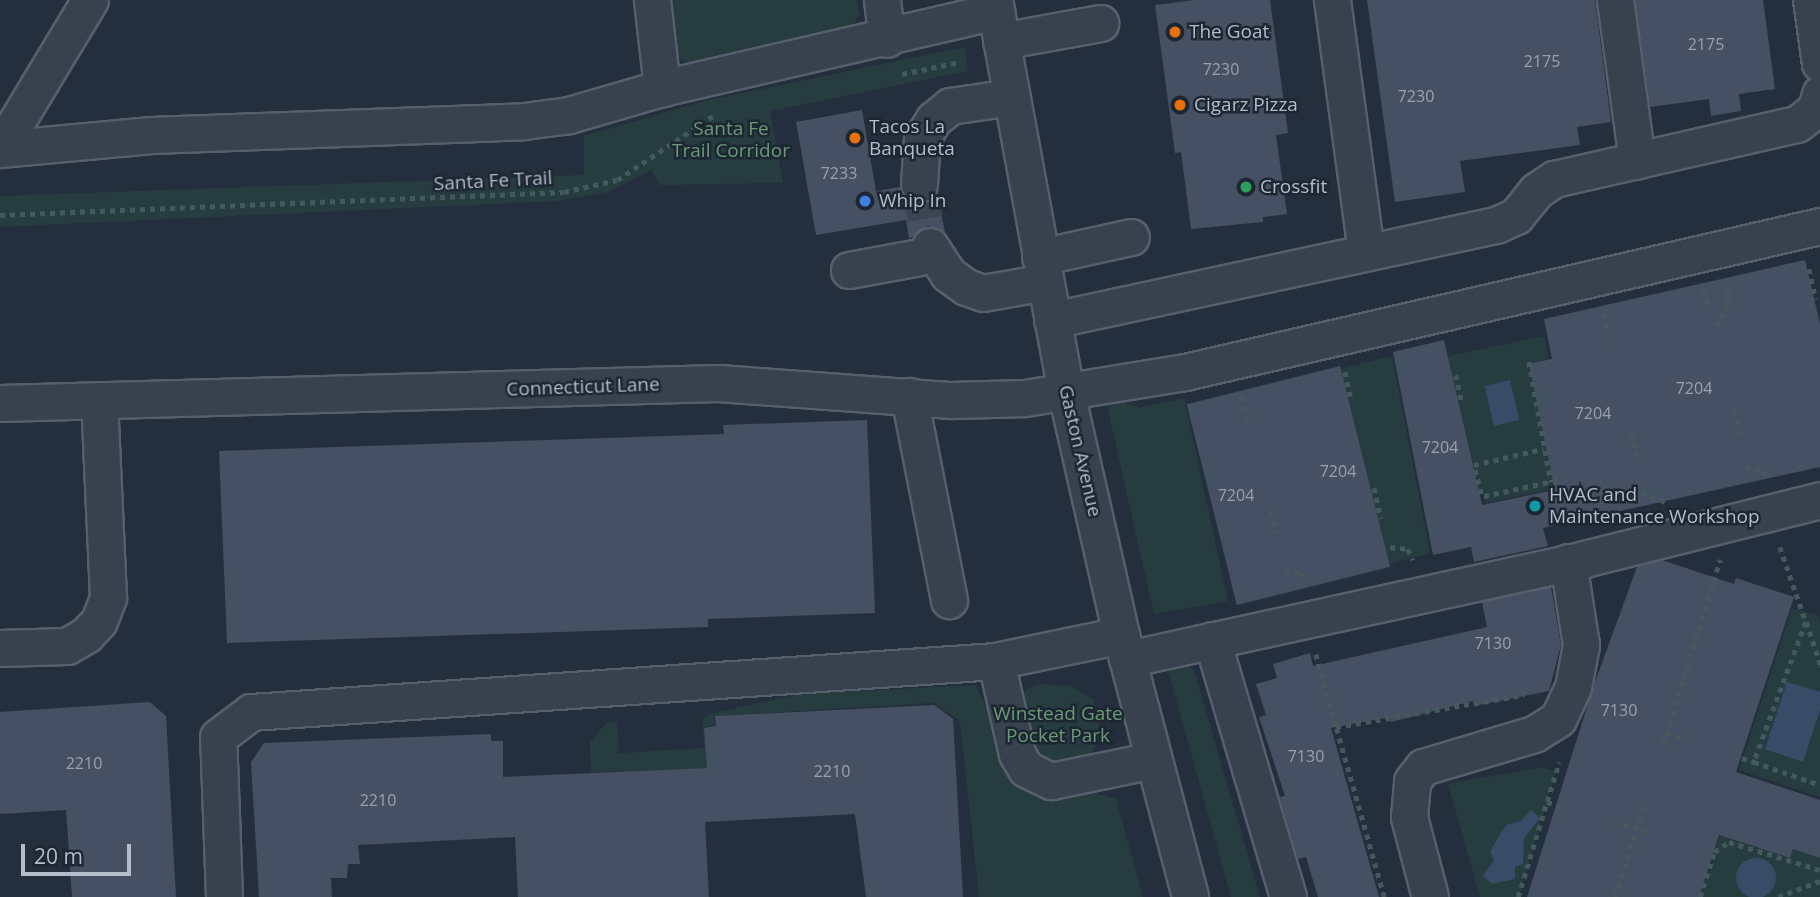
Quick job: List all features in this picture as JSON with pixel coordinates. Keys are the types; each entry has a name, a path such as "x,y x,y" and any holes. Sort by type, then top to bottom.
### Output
{"street":[{"path":"0,149 90,0"},
{"path":"652,0 662,88"},
{"path":"882,0 887,39"},
{"path":"1332,0 1366,252"},
{"path":"1615,0 1637,161"},
{"path":"1811,0 1820,63"},
{"path":"0,149 151,135 524,121 569,115 662,88 997,17 1100,23"},
{"name":"Gaston Avenue","path":"997,17 1065,388 1124,647 1190,897"},
{"path":"1052,320 1496,225 1516,215 1536,191 1554,179 1797,124 1816,109 1820,94"},
{"path":"919,184 922,138 934,119 950,106 1011,97"},
{"name":"Connecticut Lane","path":"0,403 719,383 982,401 1185,372 1820,226"},
{"path":"849,270 930,250 947,274 984,293 1131,237"},
{"path":"909,396 949,600"},
{"path":"0,648 67,646 86,635 99,621 108,597 99,400"},
{"path":"225,897 218,737 251,712 996,661 1212,640 1568,562 1733,519 1820,500"},
{"path":"1430,897 1409,817 1412,781 1423,766 1543,731 1558,719 1573,687 1581,645 1568,562"},
{"path":"1212,640 1288,897"},
{"path":"996,661 1017,754 1026,769 1039,779 1051,781 1153,760"}],"path":[{"path":"894,75 960,62"},
{"name":"Santa Fe Trail","path":"0,215 564,192 617,180 690,128 723,112"},
{"path":"1716,326 1730,298 1718,249"},
{"path":"1809,269 1816,299"},
{"path":"1709,308 1704,289 1712,287"},
{"path":"1603,314 1610,344"},
{"path":"1529,362 1551,482"},
{"path":"1344,369 1352,399"},
{"path":"1455,375 1462,404"},
{"path":"1241,393 1248,422"},
{"path":"1734,410 1742,439"},
{"path":"1631,433 1638,462"},
{"path":"1543,449 1474,465 1482,495 1563,479"},
{"path":"1374,488 1381,517"},
{"path":"1271,511 1276,533"},
{"path":"1767,511 1820,665"},
{"path":"1663,744 1733,519"},
{"path":"1390,547 1408,549 1416,570"},
{"path":"1315,618 1324,646 1314,648 1336,727"},
{"path":"1754,762 1807,622"},
{"path":"1666,733 1682,738"},
{"path":"1742,758 1820,785"},
{"path":"1518,897 1546,802 1567,808"},
{"path":"1615,897 1643,807"},
{"path":"1614,822 1647,832"},
{"path":"1699,897 1714,852 1729,842 1820,870"},
{"path":"1778,897 1820,881"}],"green space":[{"path":"667,0 857,0 859,15 850,29 686,63 674,54"},
{"name":"Santa Fe Trail Corridor","path":"965,47 968,71 770,111 783,183 660,185 651,170 608,192 556,201 0,227 0,196 584,175 584,136 704,101"},
{"path":"1544,336 1576,484 1486,503 1484,492 1474,494 1444,357"},
{"path":"1392,356 1430,553 1385,565 1337,370"},
{"path":"1184,398 1228,601 1154,614 1107,406 1118,400 1139,408"},
{"path":"1792,608 1818,615 1820,622 1820,797 1739,770"},
{"path":"1166,663 1185,663 1194,670 1260,897 1231,897"},
{"name":"Winstead Gate Pocket Park","path":"1037,684 1072,686 1094,700 1101,736 1091,754 1065,765 1033,760 1021,693"},
{"path":"975,685 1029,790 1044,798 1096,793 1116,799 1143,897 979,897 960,721 933,703 714,716 715,725 705,727 707,769 591,772 590,742 607,722 617,723 619,753 704,748 703,719 709,714 800,694"},
{"path":"1541,767 1556,772 1519,897 1480,897 1448,784"},
{"path":"1720,836 1790,858 1793,849 1820,858 1820,897 1699,897"}],"water":[{"path":"1510,380 1519,420 1494,426 1485,386"},
{"path":"1787,682 1820,692 1820,710 1803,762 1765,749"},
{"path":"1531,810 1540,818 1524,838 1523,864 1515,867 1515,879 1492,884 1483,876 1494,860 1490,851 1506,825 1521,821"},
{"path":"1756,858 1770,864 1776,878 1770,892 1756,898 1742,892 1736,878 1742,864"}],"building":[{"path":"1195,0 1270,0 1288,133 1276,135 1287,214 1263,217 1263,222 1191,229 1181,152 1175,153 1155,5"},
{"path":"1367,0 1595,0 1611,122 1577,127 1580,145 1460,161 1465,192 1395,202"},
{"path":"1635,0 1763,0 1775,89 1739,94 1741,111 1711,116 1709,99 1650,107"},
{"path":"862,110 876,191 900,187 907,200 918,204 928,202 937,191 945,233 928,226 909,239 906,220 816,235 796,122"},
{"path":"1805,260 1820,324 1820,467 1543,528 1548,546 1474,562 1471,547 1433,555 1393,352 1444,340 1482,505 1555,490 1529,364 1552,359 1544,319"},
{"path":"1340,366 1390,567 1237,605 1187,404"},
{"path":"867,420 875,613 708,619 708,627 227,643 219,451 724,434 723,425"},
{"path":"1662,560 1734,584 1736,578 1794,597 1736,772 1820,800 1820,858 1793,849 1790,858 1719,835 1699,897 1527,897 1595,682 1637,567"},
{"path":"1551,587 1561,645 1549,691 1474,706 1473,701 1391,722 1390,717 1331,728 1379,897 1318,897 1306,857 1298,859 1280,797 1285,796 1259,717 1266,715 1256,684 1277,678 1273,664 1310,653 1313,666 1487,627 1482,602"},
{"path":"150,702 166,716 176,897 72,897 66,810 0,814 0,712"},
{"path":"934,705 953,719 963,897 866,897 855,814 705,822 709,897 518,897 515,837 358,845 360,864 348,864 347,878 331,878 332,897 259,897 251,762 264,743 491,734 491,741 503,741 503,777 707,768 704,728 716,726 715,716"}],"tunnel":[{"path":"919,184 930,246"}],"place":[{"name":"The Goat","path":"1175,32"},
{"name":"Cigarz Pizza","path":"1180,105"},
{"name":"Tacos La Banqueta","path":"855,138"},
{"name":"Crossfit","path":"1246,187"},
{"name":"Whip In","path":"865,201"},
{"name":"HVAC and Maintenance Workshop","path":"1535,506"}]}
